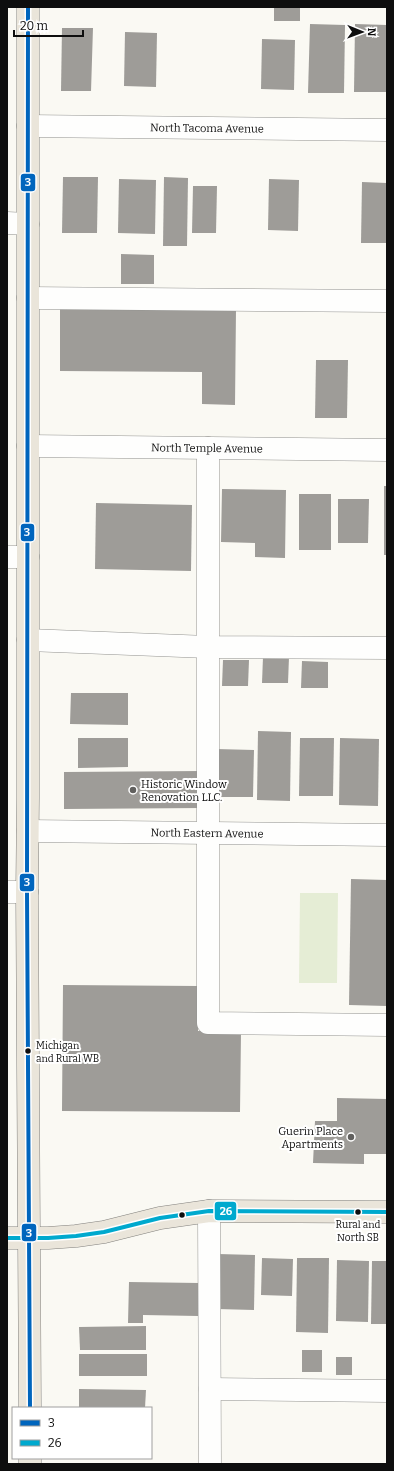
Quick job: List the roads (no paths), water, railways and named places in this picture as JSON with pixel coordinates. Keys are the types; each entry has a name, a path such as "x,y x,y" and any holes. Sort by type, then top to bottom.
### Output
{"main road":[{"path":"28,7 28,126 18,223 28,298 28,446 18,557 28,640 28,832 17,892 30,1238 30,1407"},
{"path":"7,1238 63,1237 90,1234 160,1218 209,1211 387,1212"}],"street":[{"name":"North Tacoma Avenue","path":"28,126 387,130"},
{"path":"28,298 387,301"},
{"name":"North Temple Avenue","path":"28,446 387,450"},
{"path":"208,448 208,1023 387,1025"},
{"path":"28,640 208,647 387,648"},
{"name":"North Eastern Avenue","path":"28,832 387,835"},
{"path":"209,1211 210,1464"},
{"path":"210,1389 387,1391"}],"place":[{"name":"Historic Window Renovation LLC.","path":"133,790"},
{"name":"Michigan and Rural WB","path":"28,1051"},
{"name":"Guerin Place Apartments","path":"351,1137"},
{"name":"Rural and North SB","path":"358,1212"}]}
